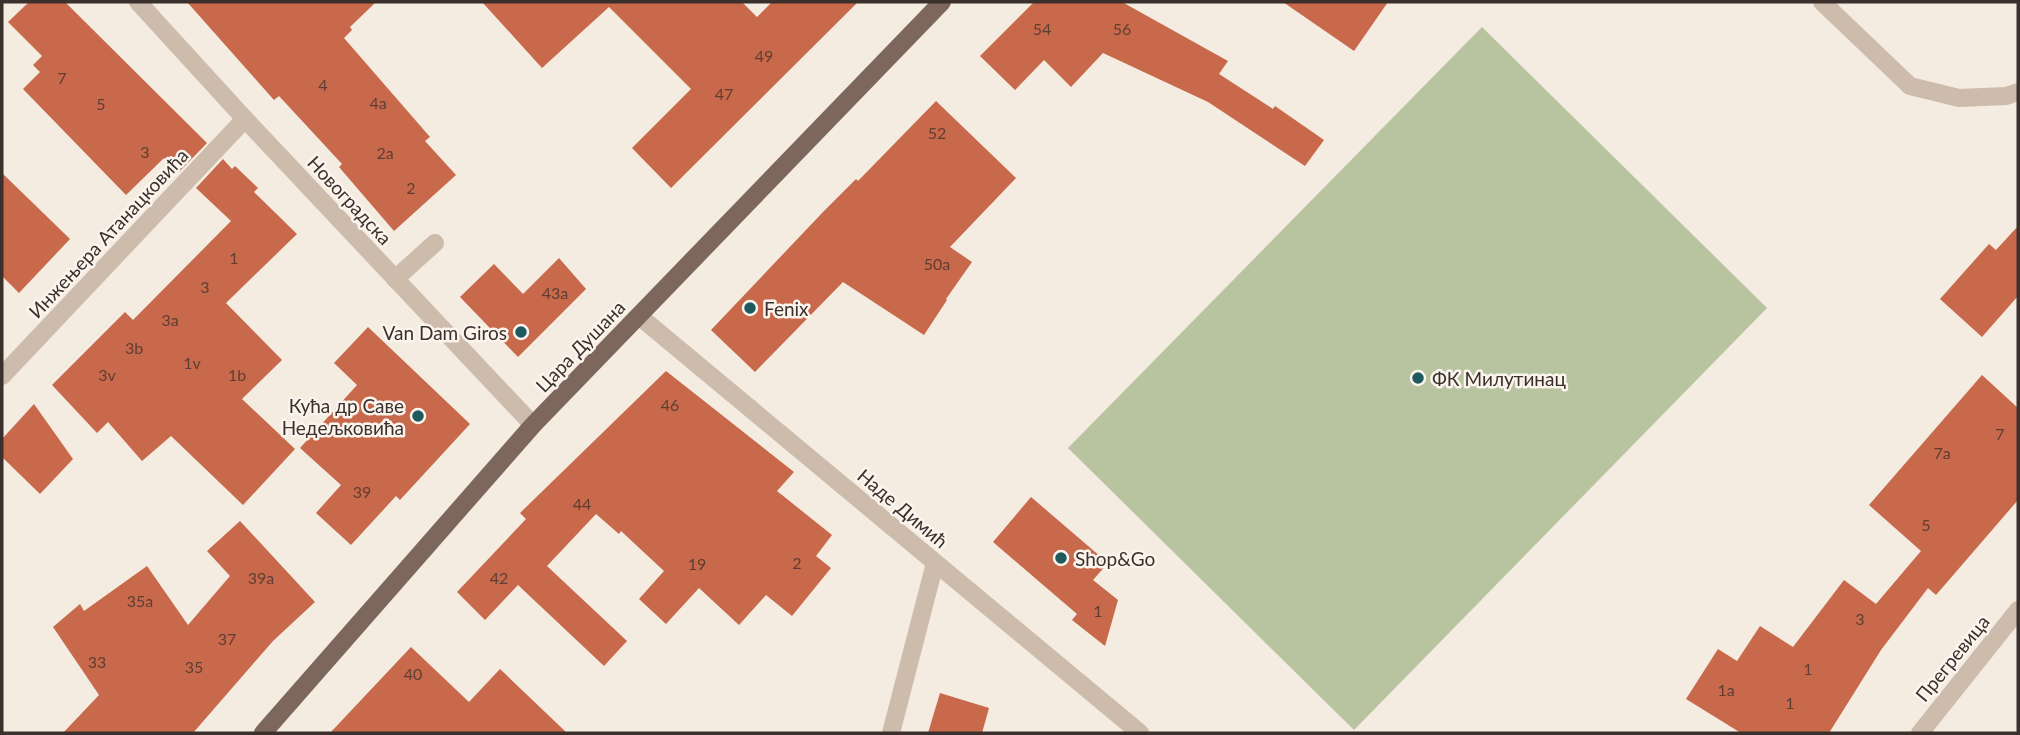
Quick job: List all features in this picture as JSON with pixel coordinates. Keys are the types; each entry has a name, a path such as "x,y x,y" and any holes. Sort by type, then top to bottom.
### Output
{"main road":[{"name":"Цара Душана","path":"263,733 533,425 942,2"}],"street":[{"name":"Новоградска","path":"138,2 533,425"},
{"path":"1822,2 1910,86 1959,98 2006,96 2018,92"},
{"name":"Инжењера Атанацковића","path":"3,371 245,119"},
{"path":"395,279 435,243"},
{"name":"Наде Димић","path":"639,316 1140,733"},
{"path":"891,733 935,563"},
{"name":"Прегревица","path":"1920,733 2018,610"}],"green space":[{"name":"ФК Милутинац","path":"1482,27 1767,308 1354,730 1068,448"}],"building":[{"path":"29,2 65,2 207,143 179,172 164,158 126,195 23,89 40,72 33,65 42,56 8,22"},
{"path":"187,2 376,2 350,27 352,30 344,38 430,137 425,141 456,175 394,231 339,167 342,164 279,96 274,100"},
{"path":"482,2 742,2 757,17 772,2 858,2 671,188 632,148 691,89 609,7 542,68"},
{"path":"1034,2 1122,2 1228,61 1219,74 1273,109 1275,106 1324,140 1305,166 1208,102 1103,53 1071,87 1044,60 1015,90 980,56"},
{"path":"1283,2 1388,2 1354,51"},
{"path":"936,101 1016,178 950,247 972,262 924,335 843,282 755,372 711,330 823,212 856,179 858,181"},
{"path":"223,159 232,169 235,166 258,188 254,192 297,234 226,303 282,360 242,399 295,449 243,505 171,436 142,461 108,422 97,433 52,385 125,312 133,320 231,221 196,188"},
{"path":"2,173 70,239 19,293 2,276"},
{"path":"2018,226 2018,296 1982,337 1940,299 1989,244 1996,250"},
{"path":"559,258 586,289 518,357 460,297 494,264 523,294"},
{"name":"Кућа др Саве Недељковића","path":"368,327 470,424 400,500 396,496 351,545 316,513 341,485 300,448 357,385 334,363"},
{"path":"666,371 794,472 777,491 832,535 816,556 831,568 792,616 766,595 739,625 699,588 666,624 639,599 664,571 621,531 619,534 596,514 547,566 627,641 604,666 518,585 485,620 457,592 526,519 520,513"},
{"path":"1982,375 2018,408 2018,500 1936,595 1928,588 1881,650 1829,733 1741,733 1686,699 1718,649 1737,661 1760,626 1793,647 1844,580 1876,604 1921,551 1869,505"},
{"path":"34,404 73,459 40,494 2,457 2,439"},
{"path":"1031,497 1108,563 1093,580 1118,600 1105,646 1072,620 1077,614 993,542"},
{"path":"240,521 315,602 273,641 193,733 63,733 99,695 53,627 80,604 84,611 147,566 188,625 230,576 207,551"},
{"path":"411,647 469,702 500,669 567,733 330,733"},
{"path":"940,693 989,708 982,733 928,733"}],"place":[{"name":"Fenix","path":"750,308"},
{"name":"Van Dam Giros","path":"521,332"},
{"name":"ФК Милутинац","path":"1418,378"},
{"name":"Кућа др Саве Недељковића","path":"418,416"},
{"name":"Shop&Go","path":"1061,558"}]}
